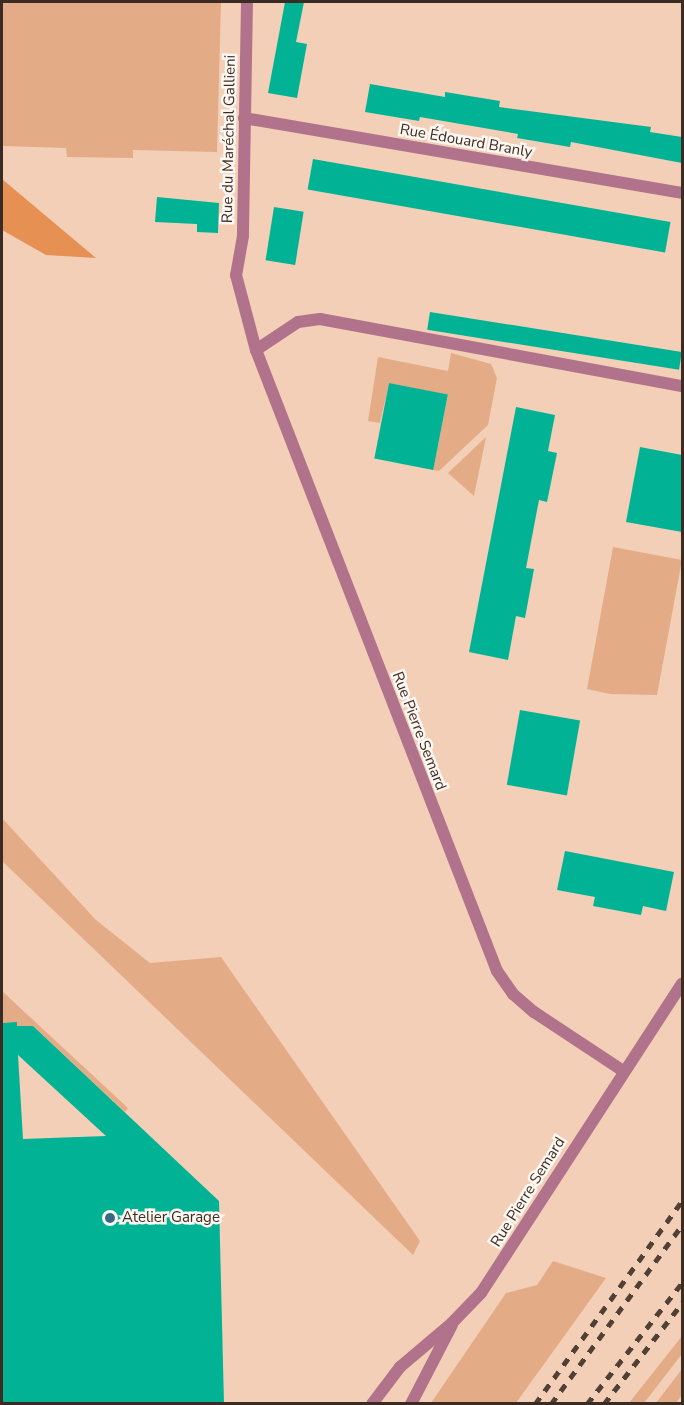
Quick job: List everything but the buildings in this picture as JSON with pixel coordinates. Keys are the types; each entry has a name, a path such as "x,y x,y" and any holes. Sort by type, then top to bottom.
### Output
{"street":[{"name":"Rue du Maréchal Gallieni","path":"236,275 243,236 247,2"},
{"name":"Rue Édouard Branly","path":"244,118 682,193"},
{"name":"Rue Pierre Semard","path":"236,275 256,350 497,971 513,994 534,1012 623,1071"},
{"path":"256,350 298,322 320,319 682,386"},
{"name":"Rue Pierre Semard","path":"452,1323 481,1293 623,1071 682,984"},
{"path":"372,1404 400,1367 452,1323"},
{"path":"411,1404 452,1323"}],"shaded area":[{"path":"2,2 221,2 217,152 133,150 133,158 67,157 66,148 2,146"},
{"path":"2,179 96,258 46,255 2,230"},
{"path":"451,353 491,364 497,378 488,425 439,471 433,470 448,395 389,383 380,423 368,421 378,357 448,371"},
{"path":"486,437 474,496 448,473"},
{"path":"613,547 682,560 657,695 610,694 587,689"},
{"path":"2,818 96,920 150,963 221,957 420,1241 413,1255 2,861"},
{"path":"2,991 128,1108 125,1112 33,1026 2,1026"},
{"path":"553,1261 606,1278 516,1403 431,1403 506,1293 537,1285"},
{"path":"682,1336 682,1354 644,1403 629,1403"},
{"path":"682,1369 682,1395 676,1403 656,1403"}],"railway":[{"path":"535,1404 682,1201"},
{"path":"551,1404 682,1225"},
{"path":"587,1404 682,1283"},
{"path":"604,1404 682,1303"}],"place":[{"name":"Atelier Garage","path":"110,1218"}]}
